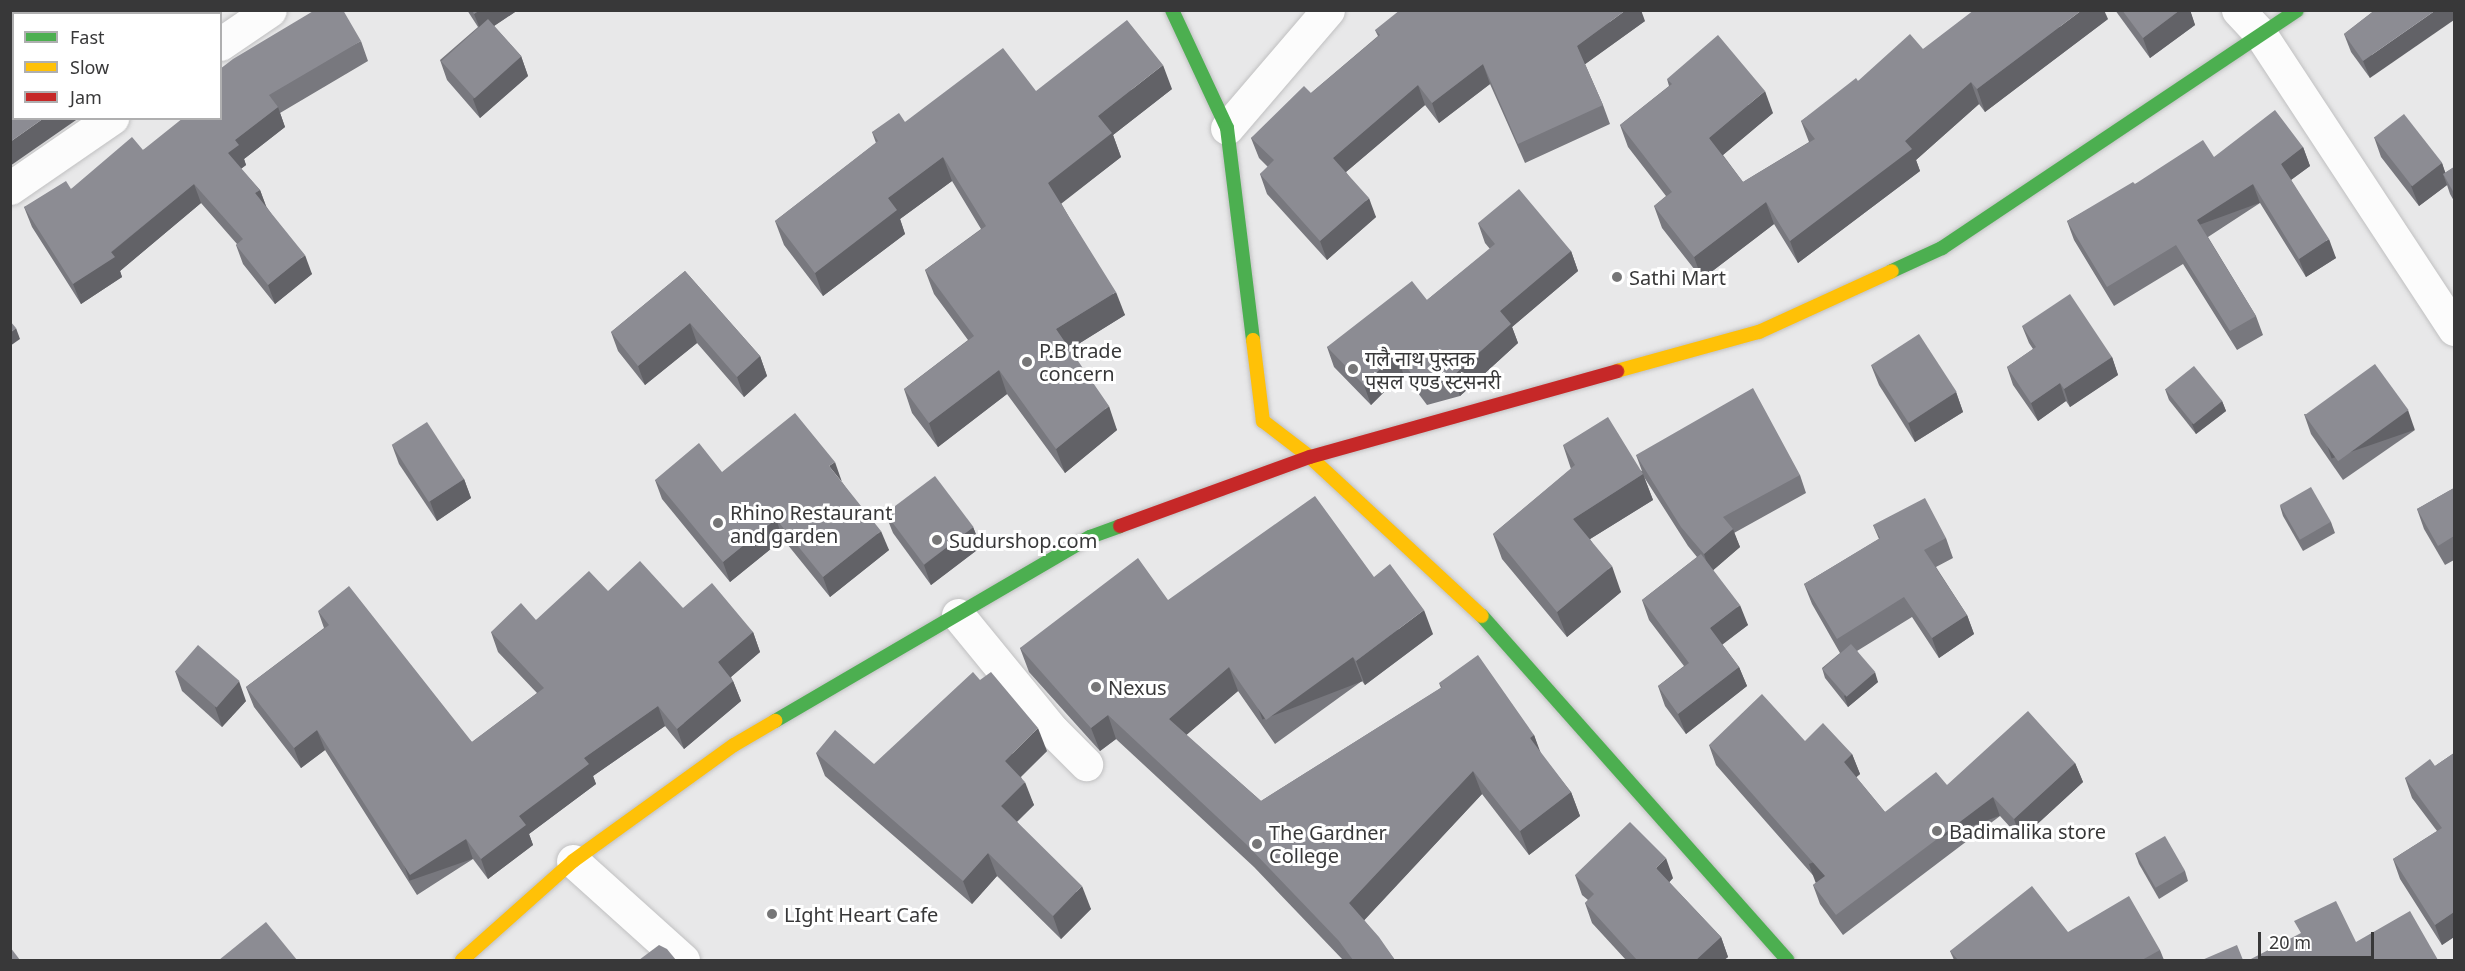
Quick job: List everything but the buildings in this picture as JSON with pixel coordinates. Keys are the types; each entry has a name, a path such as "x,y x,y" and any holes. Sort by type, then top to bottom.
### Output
{"street":[{"path":"228,28 270,10"},
{"path":"1172,10 1227,128 1263,421 1310,457 1480,613 1787,960"},
{"path":"1227,128 1328,10"},
{"path":"2238,10 2261,35 2454,329"},
{"path":"462,960 573,861 734,745 1090,537 1310,457 1759,332 1942,248 2297,10"},
{"path":"10,188 109,120"},
{"path":"958,615 1053,731 1086,764"},
{"path":"573,861 683,960"}],"traffic: fast":[{"path":"1172,10 1227,128 1253,340"},
{"path":"1892,271 1942,248 2297,10"},
{"path":"775,721 1090,537 1120,526"},
{"path":"1482,616 1787,960"}],"traffic: slow":[{"path":"1617,371 1759,332 1892,271"},
{"path":"1253,340 1263,421 1310,457 1482,616"},
{"path":"462,960 573,861 734,745 775,721"}],"traffic: jam":[{"path":"1120,526 1310,457 1617,371"}],"place":[{"name":"Sathi Mart","path":"1617,277"},
{"name":"P.B trade concern","path":"1027,362"},
{"name":"गलै नाथ पुस्तक पसल एण्ड स्टसनरी","path":"1353,369"},
{"name":"Rhino Restaurant and garden","path":"718,523"},
{"name":"Sudurshop.com","path":"937,540"},
{"name":"Nexus","path":"1096,687"},
{"name":"Badimalika store","path":"1937,831"},
{"name":"The Gardner College","path":"1257,844"},
{"name":"LIght Heart Cafe","path":"772,914"}]}
